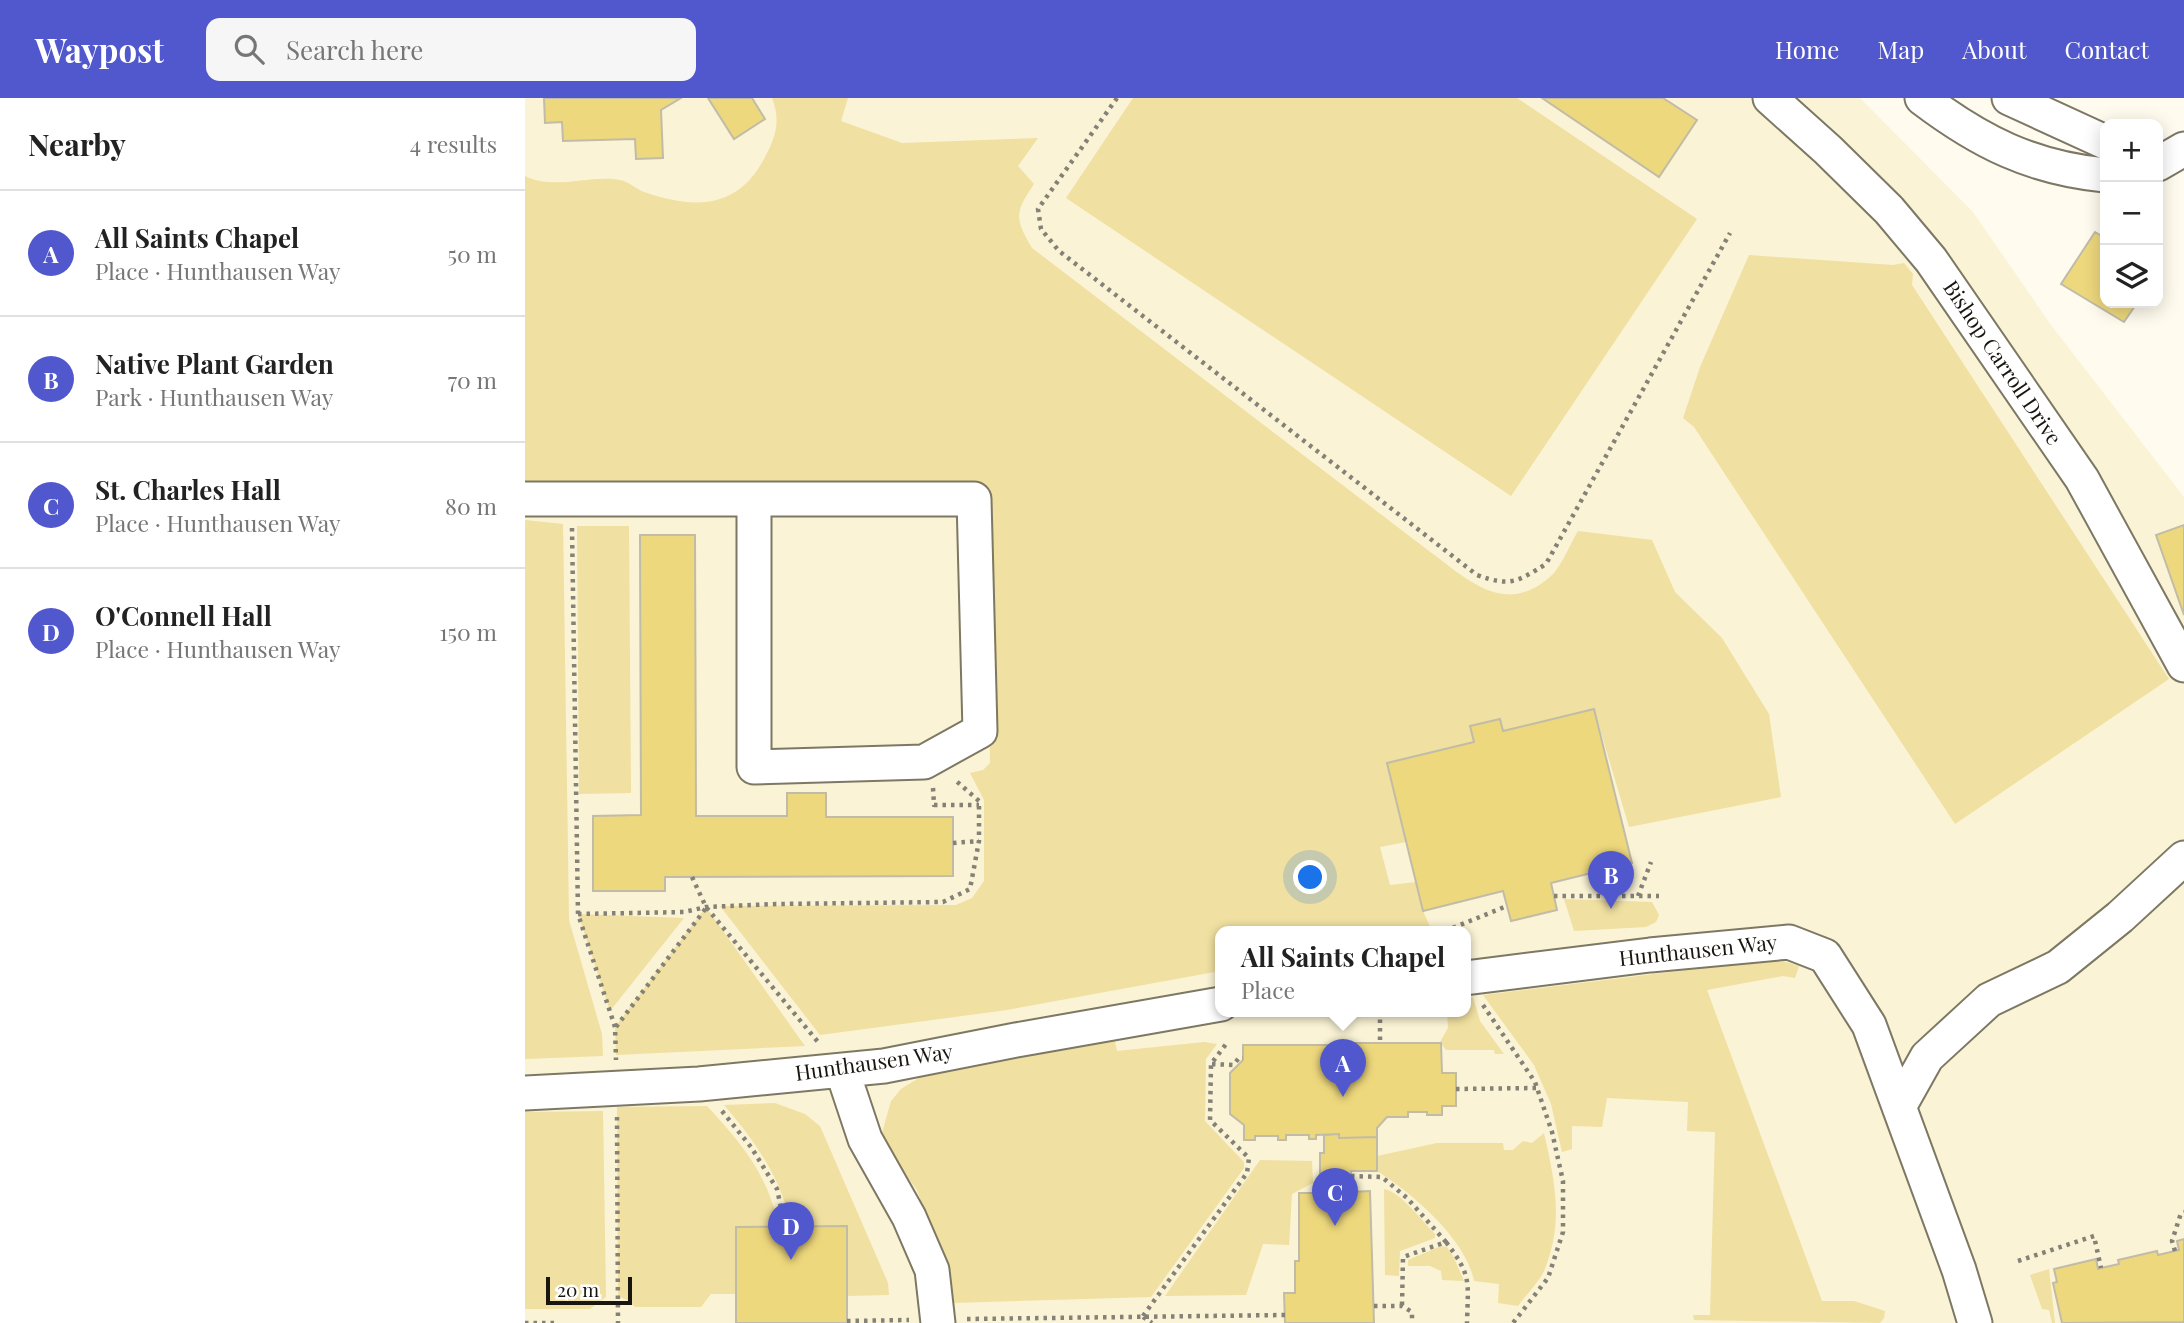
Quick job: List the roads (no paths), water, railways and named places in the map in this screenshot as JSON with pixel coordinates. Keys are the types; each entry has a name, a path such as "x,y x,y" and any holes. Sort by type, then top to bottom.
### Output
{"street":[{"name":"Bishop Carroll Drive","path":"1770,98 1889,210 1931,260 2082,479 2184,665"},
{"path":"1922,98 1951,120 2013,155 2070,172 2100,175"},
{"path":"2009,98 2100,140"},
{"path":"2163,161 2184,149"},
{"path":"525,499 754,499 974,499 980,731 924,762 754,767 754,499"},
{"path":"1899,1107 1927,1057 1989,1000 2058,967 2120,917 2184,858"},
{"name":"Hunthausen Way","path":"1472,988 1650,955 1789,942 1825,956 1869,1025 1959,1270 1975,1323"},
{"name":"Hunthausen Way","path":"525,1093 699,1084 884,1066 1215,1005"},
{"path":"842,1070 865,1139 909,1217 932,1270 938,1321"}],"place":[{"name":"Native Plant Garden","path":"1611,909"},
{"name":"All Saints Chapel","path":"1343,1097"},
{"name":"St. Charles Hall","path":"1335,1226"},
{"name":"O'Connell Hall","path":"791,1260"}]}
